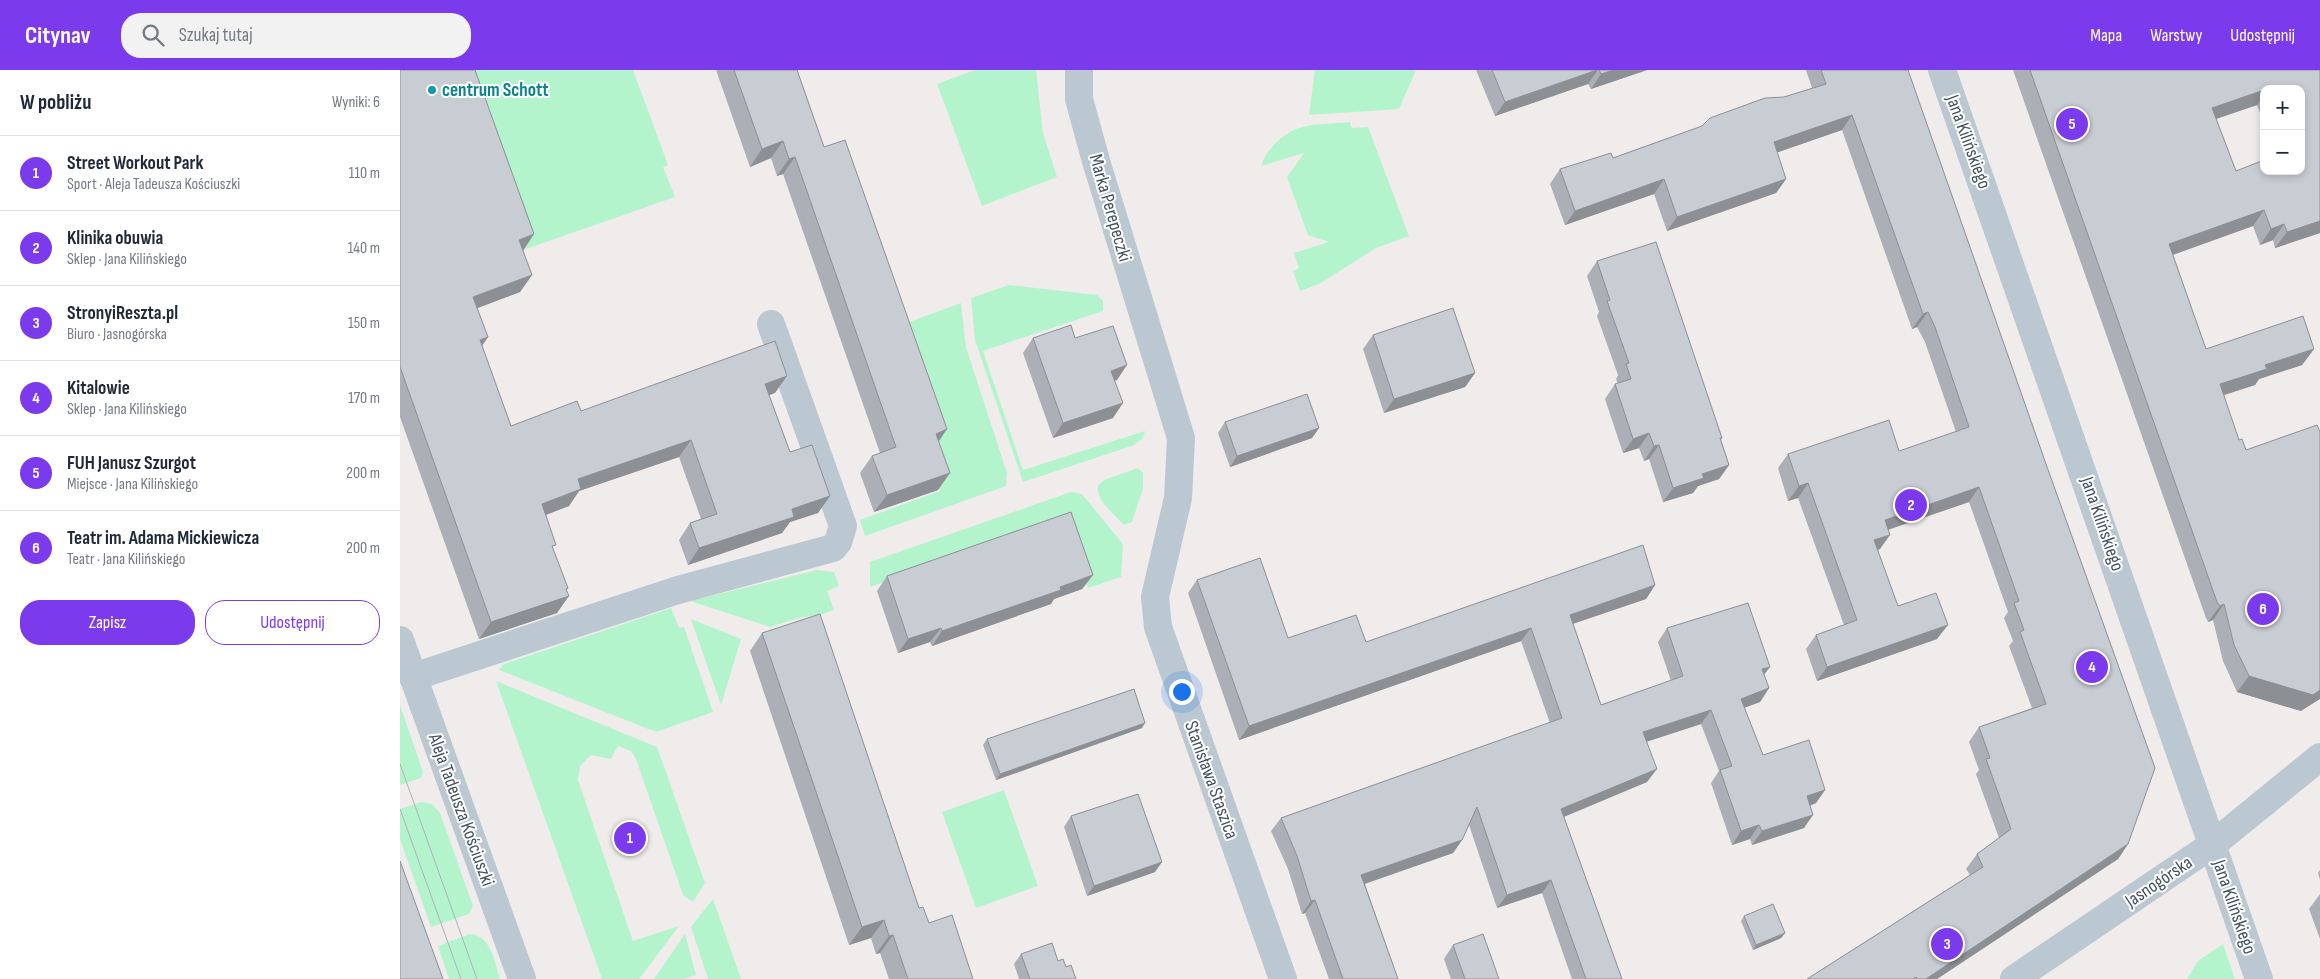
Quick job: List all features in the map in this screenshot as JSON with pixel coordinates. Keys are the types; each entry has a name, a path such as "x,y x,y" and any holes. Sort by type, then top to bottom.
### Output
{"street":[{"name":"Marka Perepeczki","path":"1079,70 1079,99 1123,253 1152,344"},
{"name":"Jana Kilińskiego","path":"1942,70 2258,979"},
{"path":"413,677 678,590 833,548 838,542 843,526 771,324"},
{"name":"Stanisława Staszica","path":"1152,344 1181,438 1178,498 1155,597 1158,627 1283,979"},
{"name":"Aleja Tadeusza Kościuszki","path":"400,640 522,979"},
{"name":"Jasnogórska","path":"2014,979 2212,845 2320,757"}],"green space":[{"path":"462,70 633,70 668,165 663,167 675,197 526,249"},
{"path":"975,70 1036,70 1043,133 1057,177 982,206 937,84"},
{"path":"1315,70 1416,70 1399,109 1309,115"},
{"path":"1350,122 1352,128 1368,127 1409,236 1376,248 1319,284 1300,291 1293,271 1299,268 1294,253 1329,242 1308,235 1287,177 1304,153 1261,166 1271,148 1293,130 1310,125"},
{"path":"1009,285 1097,295 1103,301 1103,311 983,351 1023,470 1145,431 1143,438 1134,445 1023,482 975,340 971,298"},
{"path":"961,303 966,347 1007,473 1006,486 865,536 860,520 940,491 926,453 901,325"},
{"path":"1138,468 1143,473 1143,489 1132,522 1124,525 1103,502 1098,492 1098,486 1104,480"},
{"path":"1071,492 1082,494 1123,544 1121,577 1088,588 1063,519 870,587 870,562"},
{"path":"817,570 834,572 839,586 827,591 834,610 817,616 802,617 770,627 690,601"},
{"path":"671,608 679,628 684,627 713,712 656,732 499,670 504,664"},
{"path":"691,619 741,639 721,705"},
{"path":"496,681 657,747 705,883 693,902 683,895 636,759 631,751 618,746 611,759 591,755 580,766 578,780 633,941 679,926 639,979 602,979"},
{"path":"400,705 423,772 421,778 400,785"},
{"path":"1004,790 1038,886 976,908 942,812"},
{"path":"421,802 432,804 440,813 473,906 469,914 431,927 400,839 400,809"},
{"path":"713,899 741,979 708,979 691,927"},
{"path":"470,934 483,939 487,944 494,958 500,979 449,979 438,946"},
{"path":"685,934 696,975 684,979 654,979"},
{"path":"2223,944 2235,979 2187,979 2198,961"}],"building":[{"path":"400,70 475,70 534,234 519,240 532,275 473,297 488,337 480,340 511,426 577,401 581,411 775,341 787,376 765,384 790,452 812,445 830,496 792,509 794,517 699,548 690,523 717,514 691,440 578,479 581,489 542,504 556,545 552,546 568,588 566,589 569,596 491,622 400,367"},
{"path":"734,70 797,70 824,147 845,140 947,429 936,434 950,473 887,495 872,456 896,447 795,157 789,159 783,141 762,149"},
{"path":"1492,70 1597,70 1505,102"},
{"path":"1599,70 1614,70 1601,74"},
{"path":"1821,70 1908,70 2155,768 2128,844 1926,979 1917,979 1916,977 1913,979 1807,979 1983,867 1977,854 2011,829 1986,759 1990,758 1979,727 2046,704 2020,632 2024,630 2014,603 2019,601 1979,487 1885,520 1890,535 1874,540 1898,606 1936,593 1948,625 1827,667 1816,635 1857,620 1808,483 1799,486 1788,454 1889,420 1899,451 1969,427 1935,327 1928,312 1923,314 1852,115 1774,142 1786,179 1677,217 1664,179 1575,211 1560,169 1611,153 1613,158 1702,126 1710,118 1765,98 1784,97 1826,84"},
{"path":"2030,70 2320,70 2320,221 2287,232 2284,224 2271,229 2264,210 2169,244 2206,349 2303,316 2314,349 2265,365 2267,369 2220,384 2239,440 2242,439 2246,450 2317,425 2320,432 2320,690 2313,695 2249,676 2234,645 2224,604 2220,606"},
{"path":"1656,242 1722,438 1720,438 1729,465 1702,474 1704,478 1673,488 1659,445 1654,446 1649,433 1633,439 1615,384 1631,379 1626,364 1629,363 1607,301 1610,300 1597,261"},
{"path":"1453,308 1475,373 1394,399 1373,335"},
{"path":"1071,325 1075,338 1113,326 1127,365 1111,371 1123,403 1063,423 1033,338"},
{"path":"1307,394 1319,428 1237,456 1225,422"},
{"path":"1071,512 1093,575 1060,587 1061,590 942,631 941,628 908,639 887,576"},
{"path":"1643,545 1655,585 1570,615 1601,705 1683,676 1667,628 1748,603 1770,667 1762,669 1769,688 1741,699 1763,755 1809,740 1825,790 1807,796 1813,815 1762,831 1759,825 1741,831 1720,770 1732,766 1711,710 1643,732 1657,769 1561,809 1622,979 1586,979 1551,880 1507,895 1477,807 1462,840 1361,875 1398,979 1343,979 1315,900 1311,901 1297,856 1281,818 1562,718 1531,628 1249,726 1197,580 1260,558 1288,638 1356,615 1366,642"},
{"path":"820,614 919,908 923,907 929,923 952,915 973,979 908,979 893,935 889,936 884,920 862,927 762,633"},
{"path":"1134,689 1145,723 1000,774 987,739"},
{"path":"1138,794 1162,862 1094,886 1071,816"},
{"path":"400,861 443,979 400,979"},
{"path":"1773,904 1785,933 1756,945 1744,916"},
{"path":"1483,934 1499,979 1465,979 1453,945"},
{"path":"1052,943 1058,961 1063,959 1066,967 1071,965 1076,979 1030,979 1021,954"}],"tram line":[{"path":"400,764 477,979"},
{"path":"400,809 461,979"}],"place":[{"name":"centrum Schott","path":"432,90"},
{"name":"FUH Janusz Szurgot","path":"2072,124"},
{"name":"Klinika obuwia","path":"1911,505"},
{"name":"Teatr im. Adama Mickiewicza","path":"2263,609"},
{"name":"Kitalowie","path":"2092,667"},
{"name":"Street Workout Park","path":"630,838"},
{"name":"StronyiReszta.pl","path":"1947,944"}]}
